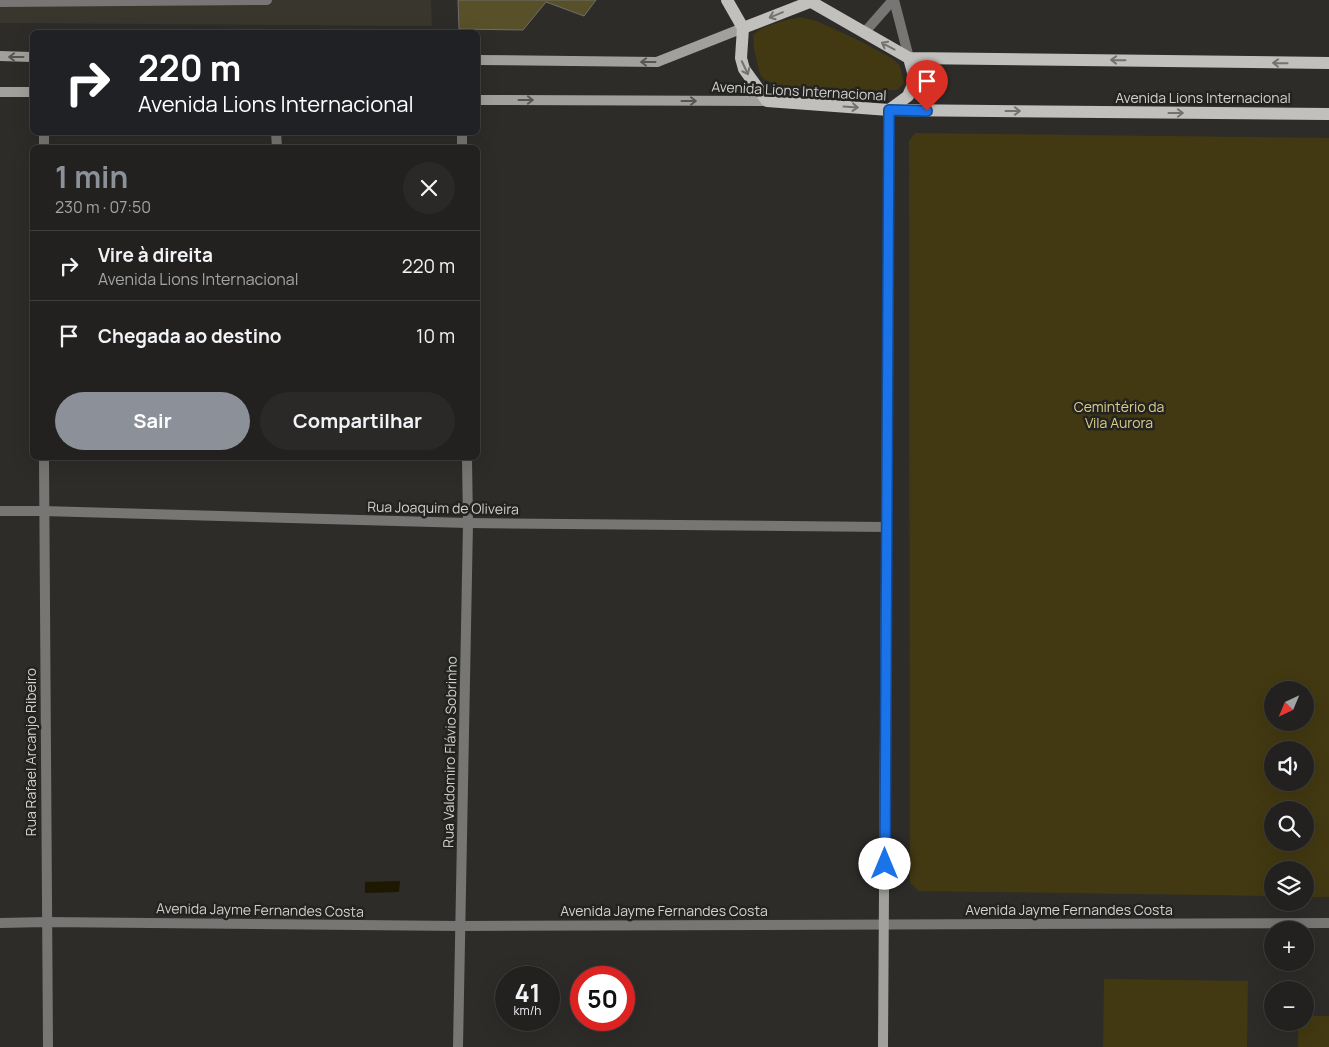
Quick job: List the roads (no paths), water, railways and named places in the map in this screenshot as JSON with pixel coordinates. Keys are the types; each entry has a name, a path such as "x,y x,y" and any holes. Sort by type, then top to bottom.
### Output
{"main road":[{"path":"727,0 743,28 741,58 744,69 767,101"},
{"path":"480,60 657,62 809,1 909,58 1329,63"},
{"path":"0,56 30,57"},
{"path":"883,1047 889,110 908,96 916,80 909,58"},
{"path":"0,92 30,92"},
{"name":"Avenida Lions Internacional","path":"480,100 767,101 889,110 1329,114"}],"street":[{"path":"0,2 267,0"},
{"path":"864,33 893,0"},
{"path":"893,0 909,58"},
{"name":"Rua Rafael Arcanjo Ribeiro","path":"44,460 48,1047"},
{"name":"Rua Valdomiro Flávio Sobrinho","path":"458,1047 468,523 467,460"},
{"name":"Rua Joaquim de Oliveira","path":"0,512 43,511 468,523 886,528"},
{"name":"Avenida Jayme Fernandes Costa","path":"0,923 460,926 884,923 1329,923"}],"park label":[{"name":"Cemintério da Vila Aurora","path":"1119,416"}]}
